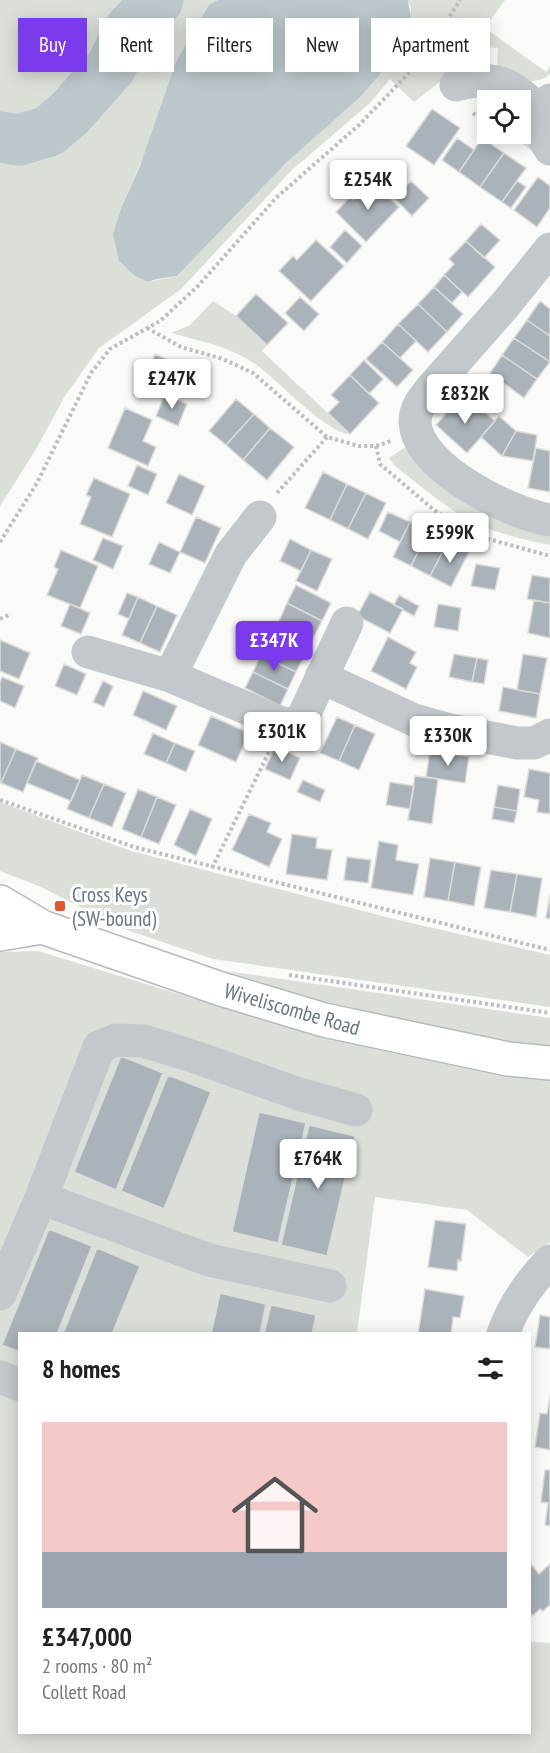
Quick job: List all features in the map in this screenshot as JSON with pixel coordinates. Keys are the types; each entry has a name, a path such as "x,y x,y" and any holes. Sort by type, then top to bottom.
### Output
{"main road":[{"name":"Wiveliscombe Road","path":"0,902 42,927 221,989 324,1020 508,1059 550,1063"},
{"name":"Wiveliscombe Road","path":"0,934 42,927"}],"street":[{"path":"456,85 485,80 505,84 545,106 540,123 543,136 550,149"},
{"path":"550,249 505,305 418,404 415,420 417,432 425,449 444,468 475,492 510,507 550,520"},
{"path":"170,676 231,554 260,517"},
{"path":"88,652 170,676 284,724 295,723 303,717 347,623"},
{"path":"321,677 414,720 517,743 534,743 550,735"},
{"path":"0,1294 41,1198 99,1047 116,1040 144,1041 299,1094 356,1110"},
{"path":"41,1198 209,1260 330,1286"},
{"path":"504,1332 512,1309 550,1261"},
{"path":"0,1377 18,1384"}],"path":[{"path":"0,542 37,483 91,373 110,349 160,321 198,287 276,198 360,124 407,75 440,32 460,0"},
{"path":"147,327 181,347 223,359 254,373 327,436 359,446 376,446 417,432"},
{"path":"260,517 262,510 327,436"},
{"path":"0,620 11,614"},
{"path":"212,868 284,724"},
{"path":"0,800 134,847 550,950"},
{"path":"278,974 550,1013"}],"shaded area":[{"path":"0,0 218,0 209,5 203,18 186,18 186,58 122,206 148,282 177,276 287,162 361,95 381,72 452,72 414,102 390,79 370,103 292,170 181,289 99,348 65,396 35,451 0,506"},
{"path":"218,0 408,0 411,18 371,18 371,72 382,72 361,96 287,162 177,276 148,282 134,275 119,261 113,234 122,206 140,166 176,62 186,45 186,72 273,72 273,18 201,18 209,5"},
{"path":"408,0 505,0 490,21 490,18 410,18 411,8"},
{"path":"490,32 546,72 550,66 550,74 537,81 530,81 497,68 498,48 490,47"},
{"path":"531,143 535,153 523,144"},
{"path":"213,301 236,316 267,345 262,351 350,434 329,426 248,359 216,345 171,333 190,325"},
{"path":"406,447 550,529 550,545 495,531 474,523 456,512 394,465 389,458"},
{"path":"0,802 131,851 394,919 550,955 550,1007 213,959 121,928 39,886 0,871"},
{"path":"38,951 218,1006 394,1053 550,1078 550,1242 528,1257 467,1210 375,1197 357,1332 312,1332 316,1315 271,1305 264,1332 260,1332 266,1304 221,1294 211,1332 112,1332 140,1266 97,1249 63,1332 57,1332 92,1247 49,1229 2,1345 18,1351 18,1734 531,1734 531,1642 550,1643 550,1753 0,1753 0,952","holes":["121,1056 163,1074 116,1189 74,1172","168,1076 211,1093 164,1208 121,1191","260,1112 278,1243 232,1232","309,1125 355,1136 327,1255 281,1244"]},
{"path":"226,971 550,1018 550,1050 514,1045 323,1004"}],"building":[{"path":"432,109 460,128 434,165 406,146"},
{"path":"457,138 474,150 459,172 442,160"},
{"path":"478,144 491,144 504,153 480,187 459,172"},
{"path":"504,153 526,168 502,202 480,187"},
{"path":"538,177 550,186 550,208 537,227 514,210"},
{"path":"372,181 399,207 366,242 336,212 350,197 353,200"},
{"path":"411,181 429,198 412,216 394,198"},
{"path":"517,181 526,187 511,208 502,202"},
{"path":"481,224 500,240 484,258 466,241"},
{"path":"345,230 362,246 347,263 330,247"},
{"path":"316,240 344,266 311,301 279,271 293,256 297,260"},
{"path":"466,241 495,267 468,297 444,275 454,264 449,259"},
{"path":"444,275 462,292 452,303 434,287"},
{"path":"434,287 463,314 447,332 418,304"},
{"path":"256,294 288,323 267,345 236,316"},
{"path":"300,297 319,314 304,331 285,313"},
{"path":"540,301 550,309 550,336 527,320"},
{"path":"418,304 447,332 428,352 398,324"},
{"path":"527,320 550,336 550,362 514,338"},
{"path":"398,324 416,341 400,358 382,342"},
{"path":"514,338 550,362 537,379 502,355"},
{"path":"382,342 413,370 397,387 366,359"},
{"path":"155,354 194,371 183,398 143,381"},
{"path":"502,355 537,379 524,398 490,373"},
{"path":"364,360 383,379 369,394 350,375"},
{"path":"350,375 379,403 350,434 328,413 339,402 331,395"},
{"path":"165,394 187,404 178,426 156,416"},
{"path":"236,399 254,414 226,445 209,431"},
{"path":"457,401 469,412 475,404 495,421 467,453 436,425"},
{"path":"125,408 152,420 143,441 156,447 148,466 108,448"},
{"path":"254,414 270,428 243,460 226,445"},
{"path":"499,416 516,431 502,456 481,437"},
{"path":"270,428 294,447 267,480 243,460"},
{"path":"516,431 537,435 533,461 502,456"},
{"path":"536,448 550,451 550,492 528,488"},
{"path":"137,465 157,474 148,495 128,486"},
{"path":"323,472 347,484 330,520 305,508"},
{"path":"179,474 205,486 192,515 166,503"},
{"path":"94,478 130,494 112,537 80,524 91,497 86,495"},
{"path":"347,484 366,493 348,529 330,520"},
{"path":"366,493 386,503 368,539 348,529"},
{"path":"388,512 410,522 400,542 379,531"},
{"path":"196,517 221,528 205,563 180,552"},
{"path":"410,522 428,532 411,566 393,557"},
{"path":"428,532 448,541 430,576 411,566"},
{"path":"103,538 123,546 113,569 93,560"},
{"path":"290,539 311,550 301,571 280,561"},
{"path":"448,541 469,552 451,587 430,576"},
{"path":"159,542 180,552 170,573 149,564"},
{"path":"61,550 98,566 80,608 47,595 58,569 54,567"},
{"path":"311,550 332,559 317,591 296,581"},
{"path":"476,564 500,568 495,590 471,586"},
{"path":"532,575 550,578 550,603 527,599"},
{"path":"296,585 331,603 322,621 287,603"},
{"path":"370,592 403,609 390,633 357,616"},
{"path":"127,593 138,597 129,619 118,614"},
{"path":"399,595 419,606 414,616 394,605"},
{"path":"138,597 157,606 140,643 122,635"},
{"path":"534,600 550,603 550,638 528,633"},
{"path":"287,603 322,621 313,638 279,621"},
{"path":"70,604 90,613 81,634 61,626"},
{"path":"438,604 461,608 458,631 434,627"},
{"path":"157,606 177,615 160,652 140,643"},
{"path":"279,621 313,638 305,653 271,636"},
{"path":"388,637 416,652 410,663 417,667 406,689 371,671"},
{"path":"270,638 305,655 296,672 261,655"},
{"path":"0,640 30,653 19,679 0,671"},
{"path":"454,654 477,658 472,682 449,677"},
{"path":"523,654 547,658 540,694 517,690"},
{"path":"261,655 296,672 288,689 253,672"},
{"path":"477,658 488,660 484,684 472,682"},
{"path":"64,664 86,674 77,695 55,686"},
{"path":"253,672 288,689 280,706 245,688"},
{"path":"2,677 24,686 15,708 0,701"},
{"path":"103,681 113,686 104,707 93,702"},
{"path":"503,687 540,694 536,718 499,711"},
{"path":"143,691 177,706 166,730 133,715"},
{"path":"211,716 249,733 236,762 198,745"},
{"path":"337,717 355,725 339,761 320,753"},
{"path":"355,725 375,734 359,770 339,761"},
{"path":"153,733 175,743 166,763 144,754"},
{"path":"0,742 16,749 1,783 0,782"},
{"path":"175,743 195,751 186,772 166,763"},
{"path":"275,746 300,758 290,780 265,769"},
{"path":"16,749 38,758 23,792 1,783"},
{"path":"430,751 469,757 465,783 426,777"},
{"path":"36,761 80,780 71,801 27,783"},
{"path":"529,769 550,773 550,814 537,812 539,800 524,797"},
{"path":"82,775 104,784 89,818 67,809"},
{"path":"415,776 438,779 432,824 408,820"},
{"path":"303,780 325,790 320,802 297,792"},
{"path":"390,782 414,786 410,809 386,805"},
{"path":"104,784 126,793 112,827 89,818"},
{"path":"498,785 520,789 517,811 494,807"},
{"path":"138,789 157,797 141,837 122,829"},
{"path":"157,797 176,805 159,844 141,837"},
{"path":"494,807 517,811 514,823 492,819"},
{"path":"190,809 212,819 196,856 174,845"},
{"path":"249,814 271,823 267,832 282,839 269,867 232,850"},
{"path":"292,834 317,838 316,848 332,850 327,880 286,874"},
{"path":"379,841 398,845 396,860 419,864 413,895 371,888"},
{"path":"347,857 371,860 368,883 344,880"},
{"path":"430,858 455,862 448,901 424,897"},
{"path":"455,862 481,867 474,906 448,901"},
{"path":"491,870 517,874 510,912 484,908"},
{"path":"517,874 542,878 536,917 510,912"},
{"path":"550,894 550,919 546,918"},
{"path":"121,1056 163,1073 116,1190 74,1172"},
{"path":"168,1075 211,1092 164,1209 121,1191"},
{"path":"259,1112 306,1123 278,1243 232,1232"},
{"path":"309,1125 355,1136 327,1256 281,1245"},
{"path":"435,1220 466,1224 461,1261 458,1260 457,1271 428,1267"},
{"path":"49,1229 92,1246 58,1332 18,1332 18,1351 2,1345"},
{"path":"97,1248 140,1266 113,1332 64,1332"},
{"path":"425,1289 464,1296 460,1318 453,1317 451,1332 418,1332"},
{"path":"220,1293 266,1304 260,1332 211,1332"},
{"path":"271,1305 316,1315 312,1332 264,1332"},
{"path":"540,1315 550,1317 550,1349 535,1347"},
{"path":"550,1396 550,1450 535,1447 540,1413 547,1414"},
{"path":"545,1470 550,1470 550,1526 545,1525 548,1503 541,1502"},
{"path":"531,1564 539,1574 550,1564 550,1605 543,1611 540,1609 532,1616"}],"waterway":[{"path":"0,137 19,140 49,131 69,114 111,67 130,29 158,0"}],"place":[{"name":"Cross Keys (SW-bound)","path":"60,906"}]}
